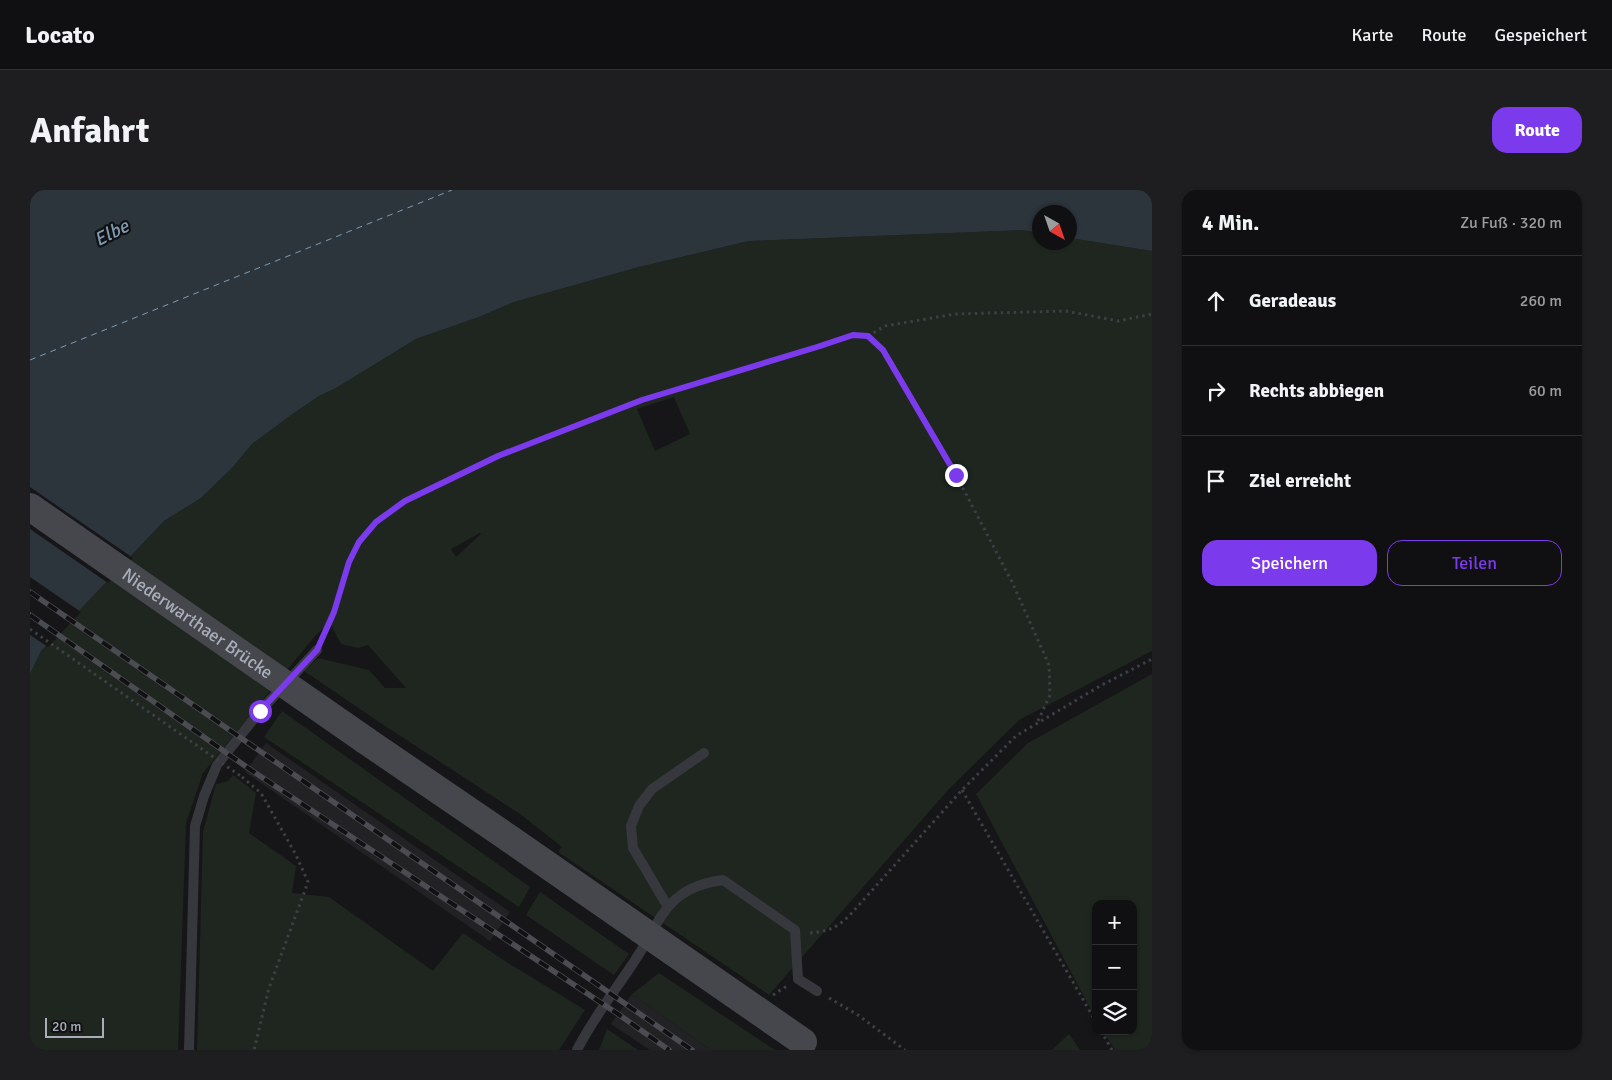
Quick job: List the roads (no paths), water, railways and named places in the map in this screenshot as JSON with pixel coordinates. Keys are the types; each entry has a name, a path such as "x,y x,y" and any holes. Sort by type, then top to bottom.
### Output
{"main road":[{"name":"Niederwarthaer Brücke","path":"30,507 808,1046"}],"lane":[{"path":"189,1050 195,826 204,796 217,765 260,711 317,650"},
{"path":"668,907 633,848 631,826 639,806 652,789 704,753"},
{"path":"577,1050 668,907 681,895 706,882 723,880 794,930 798,980 817,991"}],"water":[{"name":"Elbe","path":"30,190 1152,190 1152,251 1077,239 1077,205 1032,205 1032,232 1022,230 749,241 639,267 514,302 479,317 416,339 336,388 319,396 252,444 232,468 201,498 164,521 41,651 30,674"}],"railway":[{"path":"30,592 692,1050"},
{"path":"30,615 248,768 618,1014 669,1050"}]}
